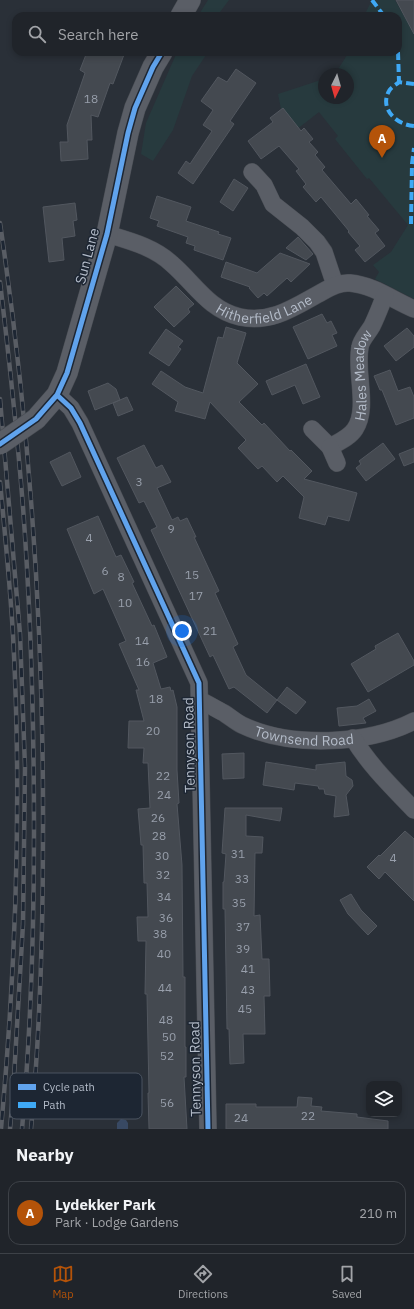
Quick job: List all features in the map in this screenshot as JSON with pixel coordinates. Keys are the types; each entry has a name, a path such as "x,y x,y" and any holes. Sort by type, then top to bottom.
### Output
{"street":[{"path":"183,12 190,0"},
{"name":"Sun Lane","path":"0,444 36,419 57,395 67,373 106,234 130,127 153,67 160,56"},
{"path":"252,172 264,185 273,204 302,227 317,242 324,252 334,285"},
{"name":"Hitherfield Lane","path":"106,234 150,248 172,264 214,306 240,317 252,319 279,315 334,285 348,283 366,286 414,309"},
{"name":"Hales Meadow","path":"330,447 346,438 355,430 359,421 362,410 358,364 360,346 372,325 385,295"},
{"name":"Tennyson Road","path":"57,395 71,408 80,423 199,683 208,1129"},
{"path":"312,429 330,447 337,463"},
{"name":"Townsend Road","path":"200,700 241,725 280,738 298,741 322,741 377,734 405,726 414,721"},
{"path":"353,738 374,769 414,810"}],"green space":[{"path":"208,0 229,0 220,12 200,12"},
{"path":"372,0 395,0 402,12 366,12"},
{"path":"402,12 407,21 414,18 414,299 375,279 379,272 373,265 391,252 408,225 369,178 367,179 335,139 338,136 319,112 296,130 281,109 278,94 318,81 318,104 354,104 354,68 339,68 346,56 402,56"},
{"path":"175,56 205,56 192,76 173,130 153,161 141,154 146,123"}],"water":[{"path":"121,1119 126,1120 128,1123 128,1129 117,1129 117,1123"}],"building":[{"path":"396,0 414,0 414,34"},
{"path":"85,56 124,56 113,84 110,83 98,117 91,115 92,140 87,140 88,159 61,161 60,142 68,142 67,125 85,73 80,70"},
{"path":"236,69 256,83 230,121 234,124 193,184 178,173 186,161 190,164 212,131 203,125 213,110 201,101 218,77 227,82"},
{"path":"283,108 301,131 304,128 313,139 309,142 318,152 315,155 325,167 322,170 351,204 356,199 369,215 367,216 379,230 375,233 385,246 365,262 355,250 360,246 348,232 349,231 321,197 316,202 303,187 306,184 296,171 299,169 279,146 261,159 248,141 273,122 270,118"},
{"path":"234,179 248,188 233,211 220,202"},
{"path":"157,196 191,207 186,221 219,232 218,234 231,238 223,260 194,250 195,246 186,243 188,237 157,226 159,221 150,218"},
{"path":"75,203 77,220 73,221 75,236 62,238 64,260 49,262 43,207"},
{"path":"298,237 313,254 306,260 286,248"},
{"path":"280,253 310,264 291,282 287,278 267,296 264,293 258,298 249,288 250,287 221,277 226,262 257,273"},
{"path":"176,286 194,304 188,309 190,312 174,327 154,307"},
{"path":"322,314 327,323 331,321 337,333 332,335 337,346 308,359 293,327"},
{"path":"226,327 246,333 237,363 258,384 239,402 262,425 264,423 290,451 291,450 312,471 304,479 357,493 349,521 328,516 325,525 299,518 304,497 283,476 277,482 262,466 258,469 238,448 246,440 210,402 205,419 175,411 178,402 152,384 161,371 185,387 203,393 218,337 223,338"},
{"path":"407,328 414,336 414,347 396,361 384,346"},
{"path":"166,329 183,341 178,347 181,349 169,366 149,353"},
{"path":"306,364 320,397 303,404 295,385 272,395 266,381"},
{"path":"390,370 398,391 410,387 414,397 414,418 396,425 382,390 380,390 374,376"},
{"path":"108,383 116,389 120,400 95,410 88,391"},
{"path":"127,397 133,410 118,416 113,403"},
{"path":"383,443 395,459 366,481 356,468 361,464 359,461"},
{"path":"144,445 156,468 162,465 171,482 157,488 172,520 178,517 180,521 187,518 196,537 194,537 219,591 215,593 238,644 233,647 246,675 277,700 267,713 234,687 229,689 213,655 210,657 151,530 157,527 144,501 139,503 117,458"},
{"path":"414,448 414,462 404,466 399,454"},
{"path":"70,452 81,477 62,486 50,462"},
{"path":"98,516 116,557 121,555 152,626 154,625 167,657 153,663 161,689 170,687 171,691 173,690 177,707 177,770 179,803 177,804 182,865 183,977 185,977 186,1047 186,1077 184,1077 187,1129 149,1129 147,994 145,994 146,941 138,941 137,917 148,917 147,883 144,883 143,845 141,845 138,809 150,808 148,763 143,763 144,748 128,748 129,721 144,721 136,690 139,690 119,644 126,641 103,589 94,594 67,529"},
{"path":"398,633 414,661 414,665 368,692 351,664 376,649 375,646"},
{"path":"287,687 306,702 296,714 277,700"},
{"path":"369,699 376,711 363,718 366,723 339,726 337,708 357,706"},
{"path":"244,753 244,778 223,779 222,754"},
{"path":"266,762 316,770 316,765 345,762 346,776 352,780 353,786 346,795 349,815 334,817 336,796 325,794 324,789 319,789 318,786 295,783 294,790 263,785"},
{"path":"225,808 282,808 280,821 246,815 246,836 263,837 262,853 255,853 254,916 260,915 262,959 269,959 270,996 264,996 265,1034 243,1034 244,1063 230,1064 229,1029 227,1029 225,909 223,909 223,882 226,854 222,853"},
{"path":"405,831 414,839 414,901 385,872 379,879 367,867"},
{"path":"351,894 361,910 377,926 368,935 348,914 340,900"},
{"path":"298,1097 312,1098 311,1106 322,1107 321,1111 357,1114 357,1117 388,1121 388,1129 226,1129 226,1104 256,1104 256,1107 297,1107"}],"railway":[{"path":"0,223 20,376 38,606 43,760 43,837 39,1020 35,1073"},
{"path":"0,282 13,394 23,507 33,710 33,943 27,1073"},
{"path":"0,399 20,634 25,767 23,924 14,1073"},
{"path":"0,482 13,635 17,758 14,944 1,1129"},
{"path":"10,1129 11,1119"},
{"path":"22,1129 23,1119"},
{"path":"31,1129 32,1119"}],"marked path":[{"path":"372,0 381,12"},
{"path":"398,56 399,82"},
{"path":"414,84 399,82 389,91 386,104 391,115 396,119 402,123 414,126"},
{"path":"411,224 412,164 414,148"}],"cycle path":[{"path":"0,444 36,419 57,395 67,373 107,234 128,133 135,108 153,67 160,56"},
{"path":"57,395 71,408 80,423 199,683 208,1129"}],"place":[{"name":"Lydekker Park","path":"382,158"}]}
